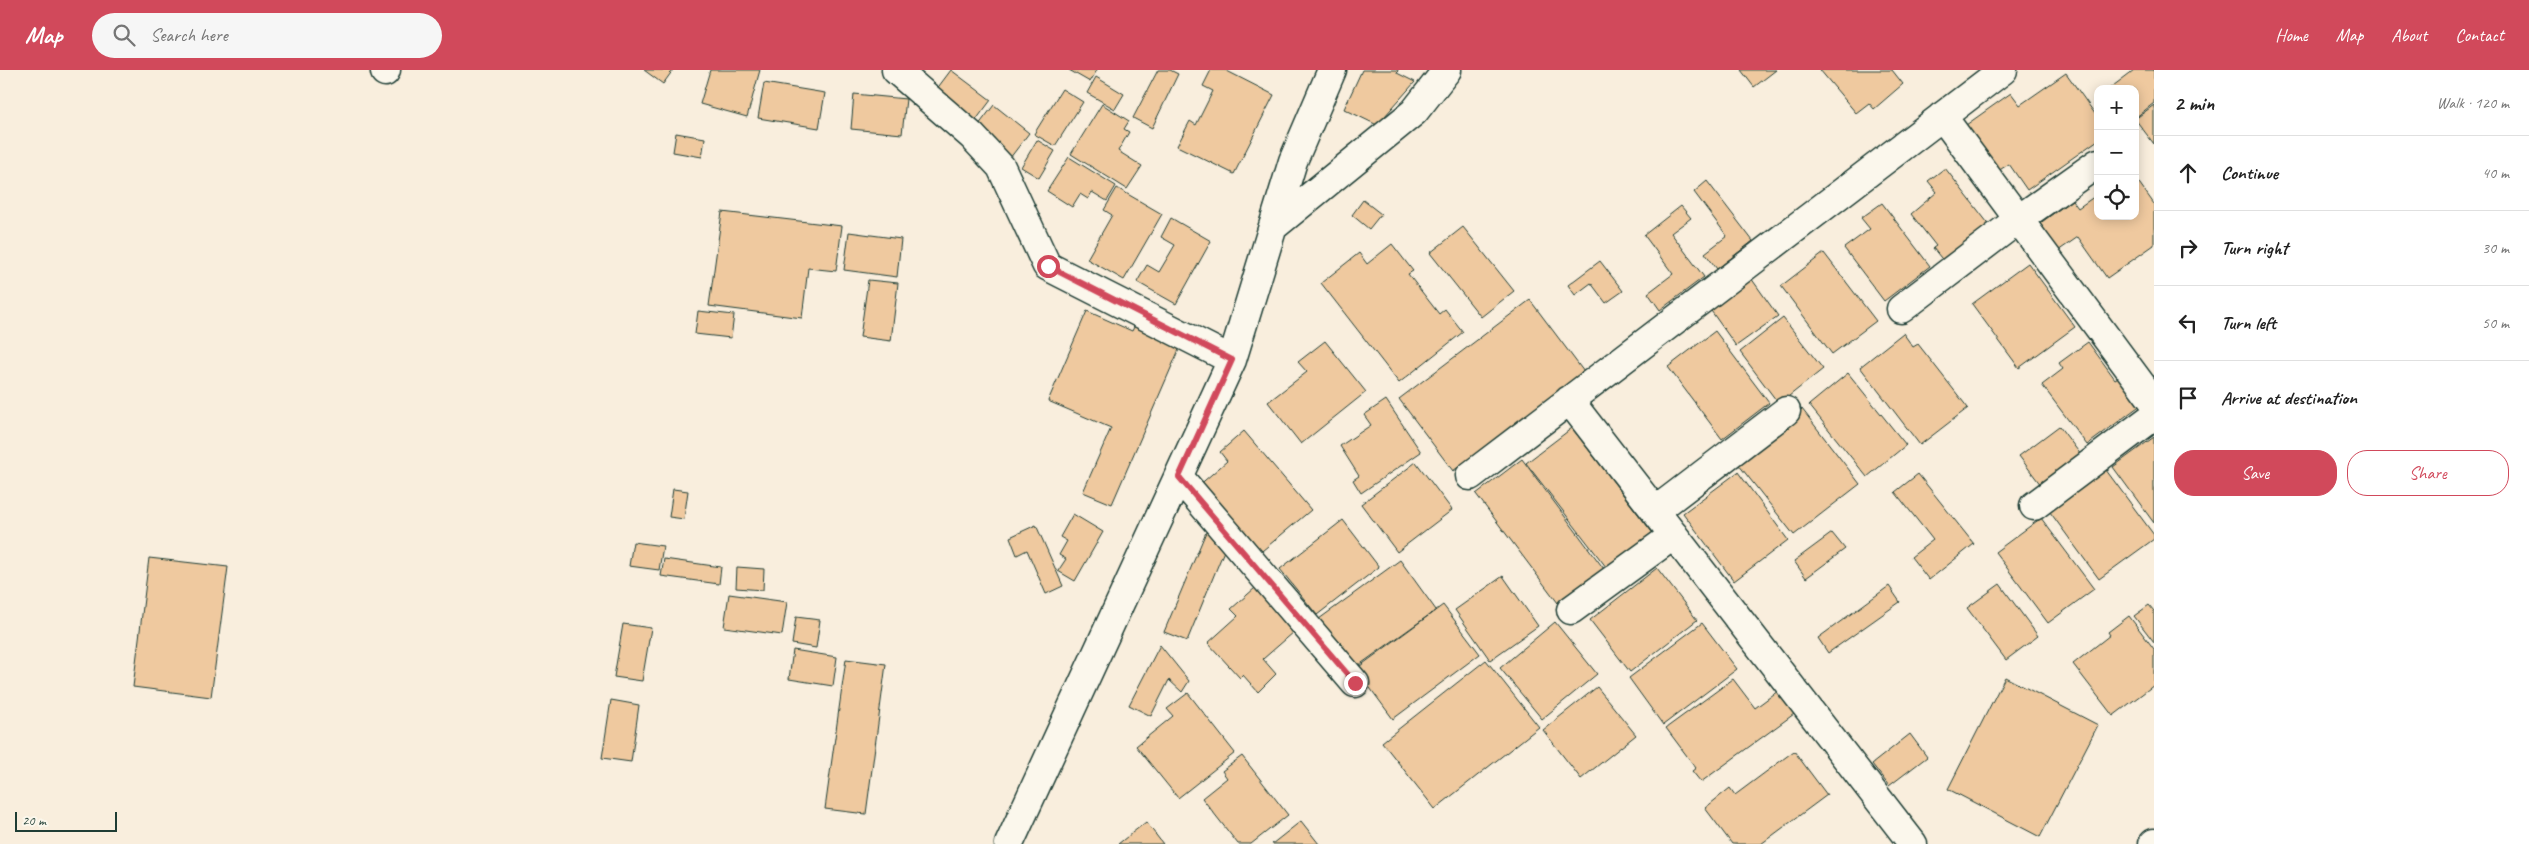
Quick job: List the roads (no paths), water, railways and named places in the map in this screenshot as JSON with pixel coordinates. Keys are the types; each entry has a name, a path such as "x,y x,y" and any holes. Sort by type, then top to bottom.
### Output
{"street":[{"path":"896,70 972,136 1001,167 1048,266 1232,360"},
{"path":"1009,844 1232,360 1293,162 1332,70"},
{"path":"1273,227 1414,112 1447,70"},
{"path":"1470,476 2004,70"},
{"path":"1942,116 2154,402"},
{"path":"1901,309 2019,219 2094,166"},
{"path":"1569,400 1913,844"},
{"path":"1656,511 1786,412"},
{"path":"2034,506 2154,416"},
{"path":"1179,477 1355,683"},
{"path":"1571,610 1674,535"}]}
